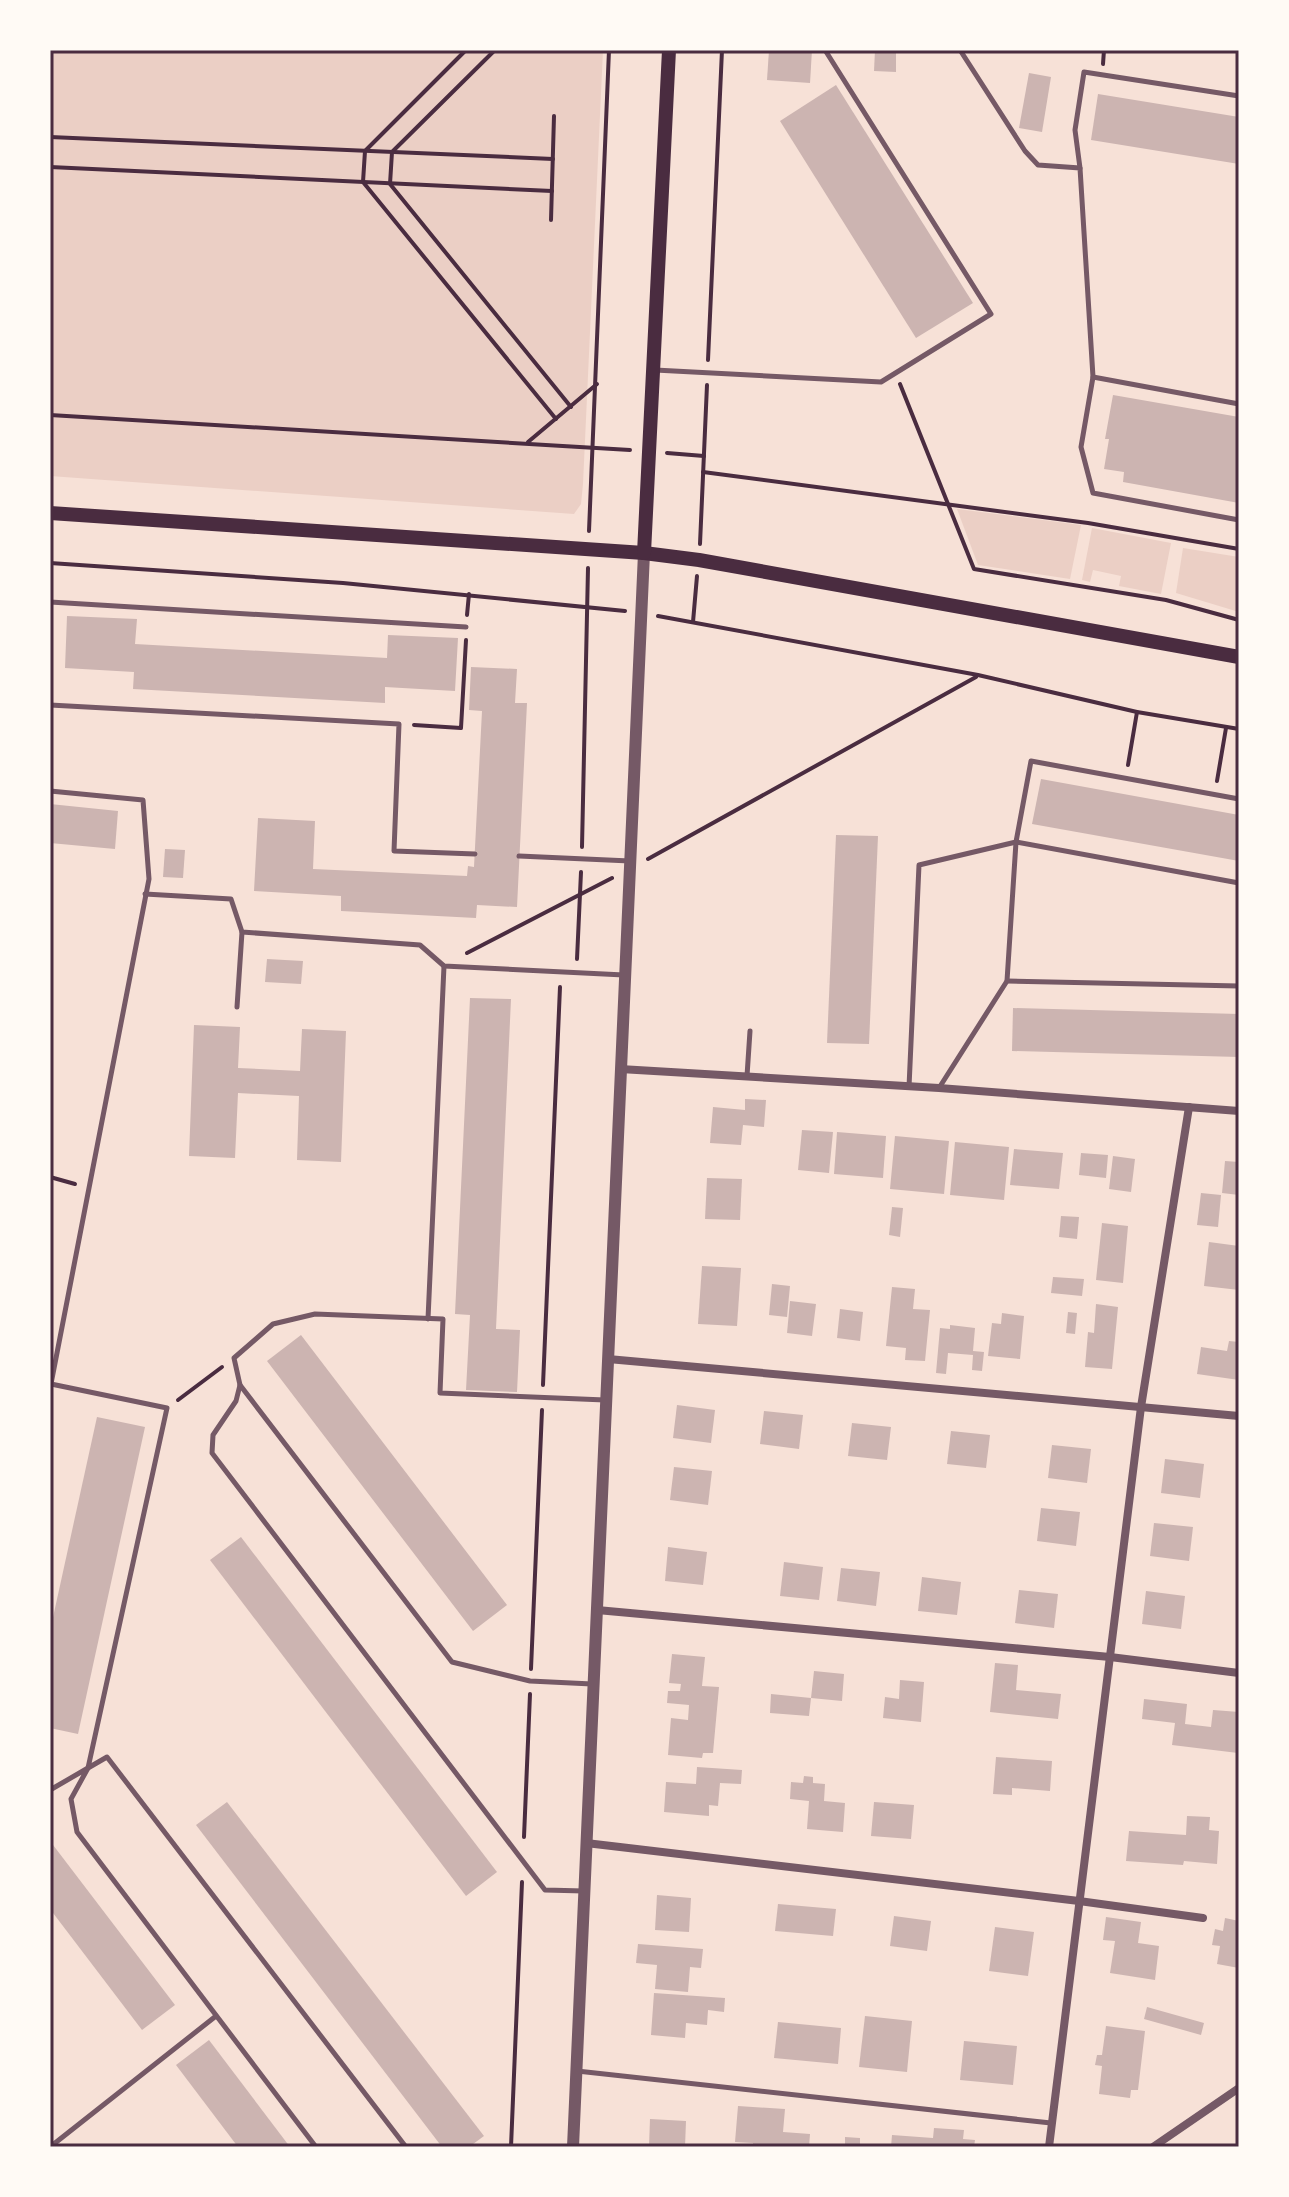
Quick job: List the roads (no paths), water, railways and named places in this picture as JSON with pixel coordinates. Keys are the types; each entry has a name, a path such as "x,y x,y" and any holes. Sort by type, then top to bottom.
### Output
{"main road":[{"path":"644,553 669,50"},
{"path":"50,513 644,553 699,560 1239,657"}],"street":[{"path":"573,2147 644,553"},
{"path":"620,1069 939,1088 1239,1111"},
{"path":"1049,2147 1141,1407 1189,1107"},
{"path":"608,1359 1239,1416"},
{"path":"597,1610 1110,1657 1239,1673"},
{"path":"586,1843 1203,1918"},
{"path":"1153,2147 1239,2088"}],"lane":[{"path":"653,370 881,382 991,314 825,50"},
{"path":"960,50 1025,151 1038,165 1080,168"},
{"path":"1239,96 1084,72 1075,130 1093,377 1081,447 1093,493 1239,520"},
{"path":"1093,377 1239,404"},
{"path":"50,602 466,627"},
{"path":"50,705 399,724 394,851 475,854"},
{"path":"939,1088 1007,981 1016,842 1031,761 1239,799"},
{"path":"50,791 143,800 149,879 50,1386 167,1408 88,1768 71,1799 77,1832 316,2147"},
{"path":"909,1087 919,865 1016,842 1239,883"},
{"path":"519,856 630,865"},
{"path":"145,894 231,899 242,932 237,1007"},
{"path":"242,932 420,945 444,966 625,975"},
{"path":"428,1319 444,966"},
{"path":"1007,981 1239,986"},
{"path":"747,1077 750,1031"},
{"path":"593,1684 530,1681 452,1662 240,1385 234,1358 273,1324 315,1314 443,1319 440,1393 606,1400"},
{"path":"240,1385 236,1401 213,1435 212,1453 545,1890 584,1891"},
{"path":"50,1790 107,1757 406,2147"},
{"path":"50,2147 216,2016"},
{"path":"576,2071 1051,2123"}]}
